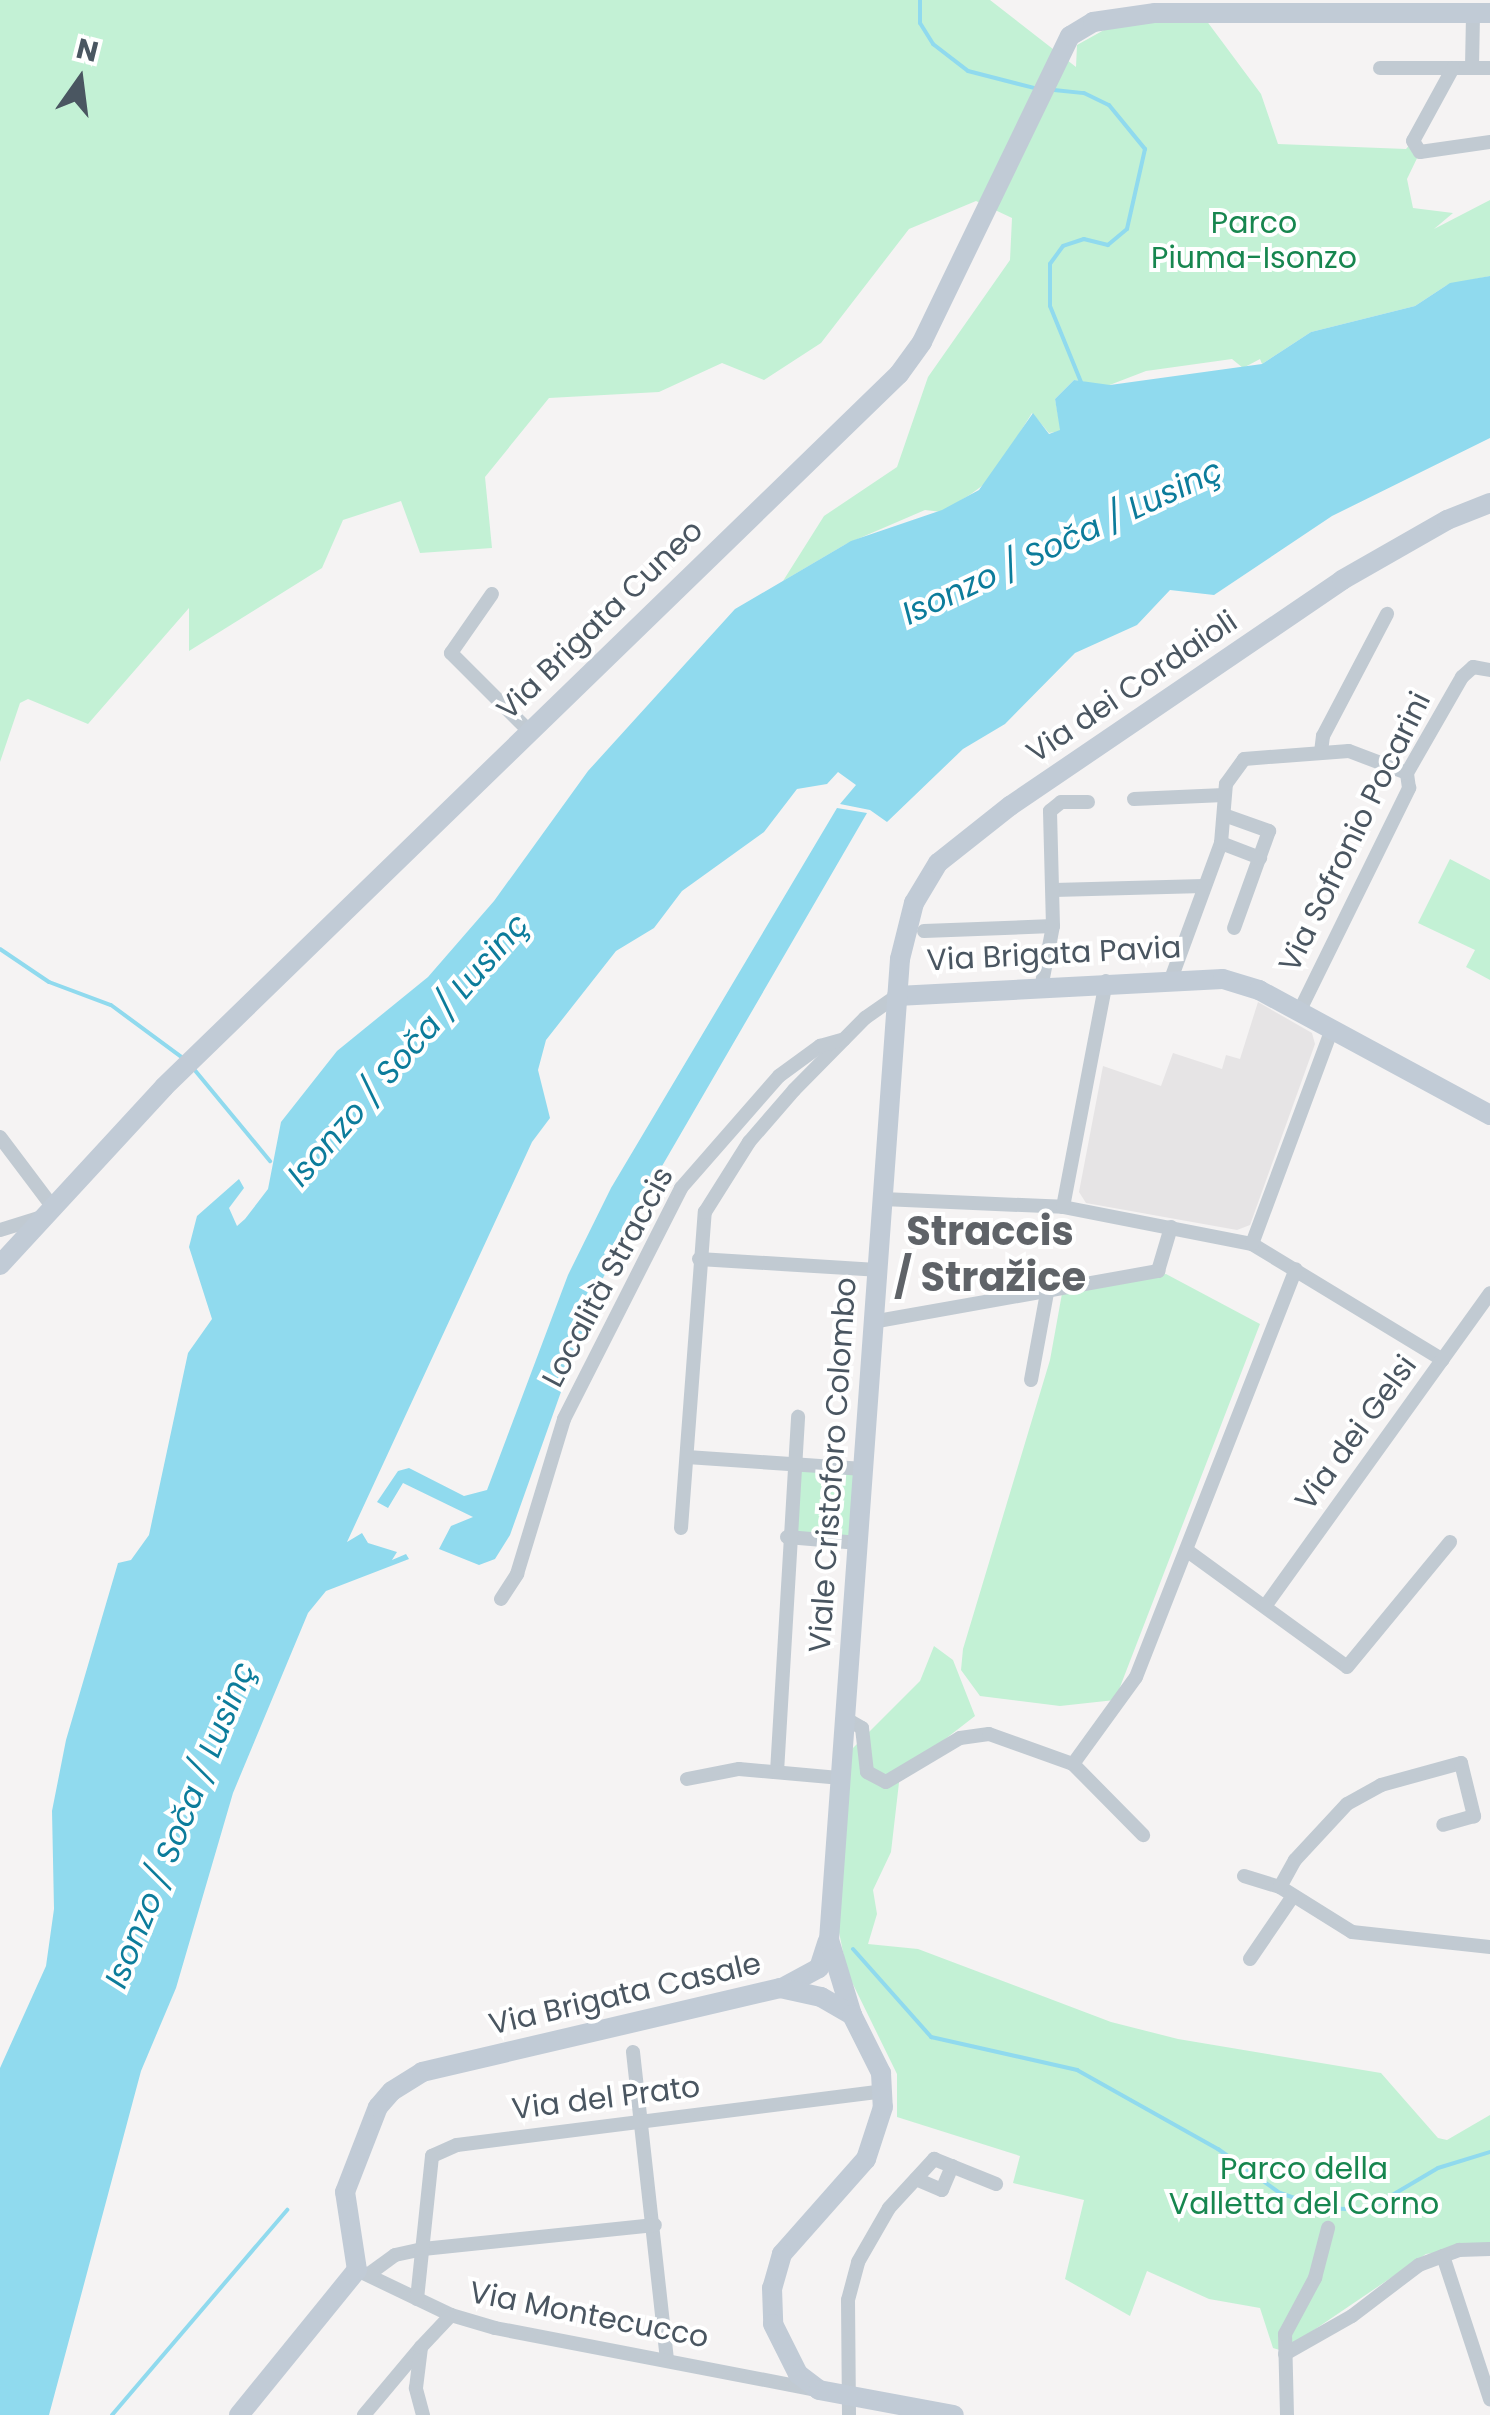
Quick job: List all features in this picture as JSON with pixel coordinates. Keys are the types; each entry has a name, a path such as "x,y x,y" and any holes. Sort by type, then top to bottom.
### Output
{"street":[{"path":"1111,8 1485,12 1472,67"},
{"name":"Via Brigata Cuneo","path":"0,1264 189,1063 912,359 1070,36 1111,8"},
{"path":"1380,68 1490,68"},
{"path":"1452,68 1413,141 1420,152 1490,142"},
{"name":"Via dei Cordaioli","path":"898,996 902,942 914,903 956,845 1342,580 1447,520 1490,504"},
{"path":"492,594 451,653 528,731"},
{"path":"1321,752 1322,736 1387,614"},
{"name":"Via Sofronio Pocarini","path":"1300,1012 1408,788 1407,772 1462,676 1472,667 1490,670"},
{"path":"1171,979 1221,843 1224,794 1244,759 1364,752 1407,772"},
{"path":"1134,799 1224,794"},
{"path":"1042,983 1053,926 1050,811 1061,802 1088,802"},
{"path":"1224,815 1269,830 1234,928"},
{"path":"1221,843 1260,858"},
{"path":"1054,890 1204,886"},
{"path":"924,931 1053,926"},
{"name":"Via Brigata Pavia","path":"681,1528 699,1259 714,1193 760,1129 844,1038 898,996 1042,983 1171,979 1240,983 1490,1114"},
{"path":"1063,1206 1106,982"},
{"name":"Viale Cristoforo Colombo","path":"852,2015 829,1940 898,996"},
{"path":"1252,1244 1332,1029"},
{"name":"Località Straccis","path":"500,1599 517,1574 564,1418 682,1188 723,1132 779,1076 820,1046 844,1038"},
{"path":"0,1136 47,1212 0,1230"},
{"path":"883,1199 1063,1206 1252,1244 1442,1360"},
{"path":"872,1322 1158,1270 1171,1226"},
{"path":"699,1259 877,1270"},
{"path":"1073,1764 1136,1677 1189,1552 1296,1270"},
{"path":"1031,1380 1048,1288"},
{"name":"Via dei Gelsi","path":"1266,1605 1490,1293"},
{"path":"777,1772 787,1537 798,1416"},
{"path":"687,1458 864,1469"},
{"path":"787,1537 859,1543"},
{"path":"1189,1552 1348,1667 1450,1542"},
{"path":"843,1717 862,1728 867,1772 886,1782 960,1738 990,1734 1073,1764 1143,1835"},
{"path":"1250,1959 1287,1891 1294,1860 1347,1804 1381,1785 1462,1763 1474,1816 1444,1825"},
{"path":"687,1778 738,1769 839,1778"},
{"path":"1244,1876 1287,1891 1352,1932 1490,1947"},
{"path":"780,1988 819,1968 829,1940"},
{"name":"Via Brigata Casale","path":"363,2272 346,2222 350,2172 378,2107 409,2078 780,1988 821,1997 852,2015"},
{"path":"852,2015 873,2048 883,2091 880,2124 866,2159 782,2254 772,2288 772,2324 798,2374 819,2390 852,2392 954,2415"},
{"path":"634,2052 656,2225 666,2359"},
{"name":"Via del Prato","path":"423,2249 432,2156 457,2145 883,2091"},
{"path":"848,2415 852,2392 848,2300 858,2262 889,2208 934,2159 996,2184"},
{"path":"916,2179 942,2190 952,2166"},
{"path":"239,2415 363,2272 396,2255 656,2225"},
{"path":"1287,2415 1284,2334 1316,2278 1328,2228"},
{"path":"416,2299 423,2249"},
{"path":"1284,2354 1443,2256 1490,2249"},
{"path":"1443,2256 1490,2400"},
{"name":"Via Montecucco","path":"363,2272 450,2316 819,2390"},
{"path":"364,2415 450,2316"},
{"path":"421,2347 416,2388 423,2415"}],"shaded area":[{"path":"1258,1002 1312,1033 1315,1044 1250,1225 1237,1230 1086,1203 1079,1192 1103,1066 1161,1086 1173,1053 1222,1069 1226,1055 1240,1059"}],"green space":[{"name":"Parco Piuma-Isonzo","path":"0,0 990,0 1076,67 1077,45 1104,30 1140,21 1206,20 1261,94 1278,144 1406,149 1413,141 1420,152 1407,179 1413,208 1453,213 1434,229 1490,200 1490,276 1447,285 1415,306 1311,332 1262,364 1260,359 1243,368 1232,359 1146,371 1107,386 1074,380 1055,399 1061,431 1049,433 1032,413 990,480 971,494 942,512 925,510 846,544 783,581 824,516 897,467 928,377 1010,260 1012,218 976,201 909,229 821,343 764,380 722,363 659,392 549,398 485,477 492,548 420,553 401,501 343,520 322,568 189,651 189,608 88,724 28,699 20,703 0,762"},
{"path":"1450,859 1490,880 1490,980 1466,967 1475,950 1418,923"},
{"path":"1166,1274 1260,1324 1115,1700 1060,1706 980,1696 961,1670 963,1649 1050,1360 1063,1288"},
{"path":"794,1464 864,1469 859,1543 787,1537"},
{"name":"Parco della Valletta del Corno","path":"934,1646 953,1660 975,1716 900,1774 891,1852 873,1890 877,1914 868,1944 918,1949 1111,2022 1178,2039 1381,2073 1438,2138 1447,2140 1490,2115 1490,2245 1426,2254 1283,2351 1273,2348 1260,2308 1209,2299 1147,2271 1130,2316 1065,2279 1084,2200 1013,2183 1020,2156 897,2117 897,2074 847,1972 838,1927 852,1749 920,1681"}],"water":[{"name":"Isonzo / Soča / Lusinç","path":"1490,276 1490,438 1332,516 1214,595 1170,590 1137,625 1075,653 1005,724 963,749 887,822 870,810 840,804 856,785 838,772 827,784 797,789 764,832 682,891 654,928 616,951 546,1040 538,1070 550,1118 532,1142 347,1542 362,1533 368,1543 397,1552 392,1560 406,1554 409,1559 326,1591 308,1613 233,1793 176,1988 141,2071 49,2415 0,2415 0,2068 46,1966 54,1909 52,1811 66,1740 118,1563 131,1560 149,1535 188,1353 212,1319 189,1247 197,1216 239,1179 244,1188 229,1208 237,1226 245,1219 268,1189 281,1122 337,1051 428,977 494,901 588,771 735,609 851,541 942,510 979,490 1033,413 1049,434 1060,430 1055,399 1074,380 1110,385 1262,364 1311,332 1415,306 1450,283"},
{"path":"837,808 867,813 640,1204 598,1288 510,1535 495,1559 479,1565 439,1549 451,1526 473,1517 403,1483 388,1508 377,1502 398,1471 409,1468 464,1496 487,1490 568,1275 611,1188"}],"waterway":[{"path":"920,0 920,23 933,44 968,71 1034,88"},
{"path":"1054,90 1084,93 1109,105 1145,149 1127,229 1108,245 1084,239 1063,246 1050,264 1050,306 1081,382"},
{"path":"0,949 49,982 111,1005 183,1058"},
{"name":"Isonzo / Soča / Lusinç","path":"193,1068 270,1161"},
{"path":"853,1949 931,2037 1077,2070 1218,2149 1280,2193 1324,2208 1367,2210 1438,2168 1490,2152"},
{"path":"112,2415 287,2210"}],"district":[{"name":"Straccis / Stražice","path":"990,1254"}]}
